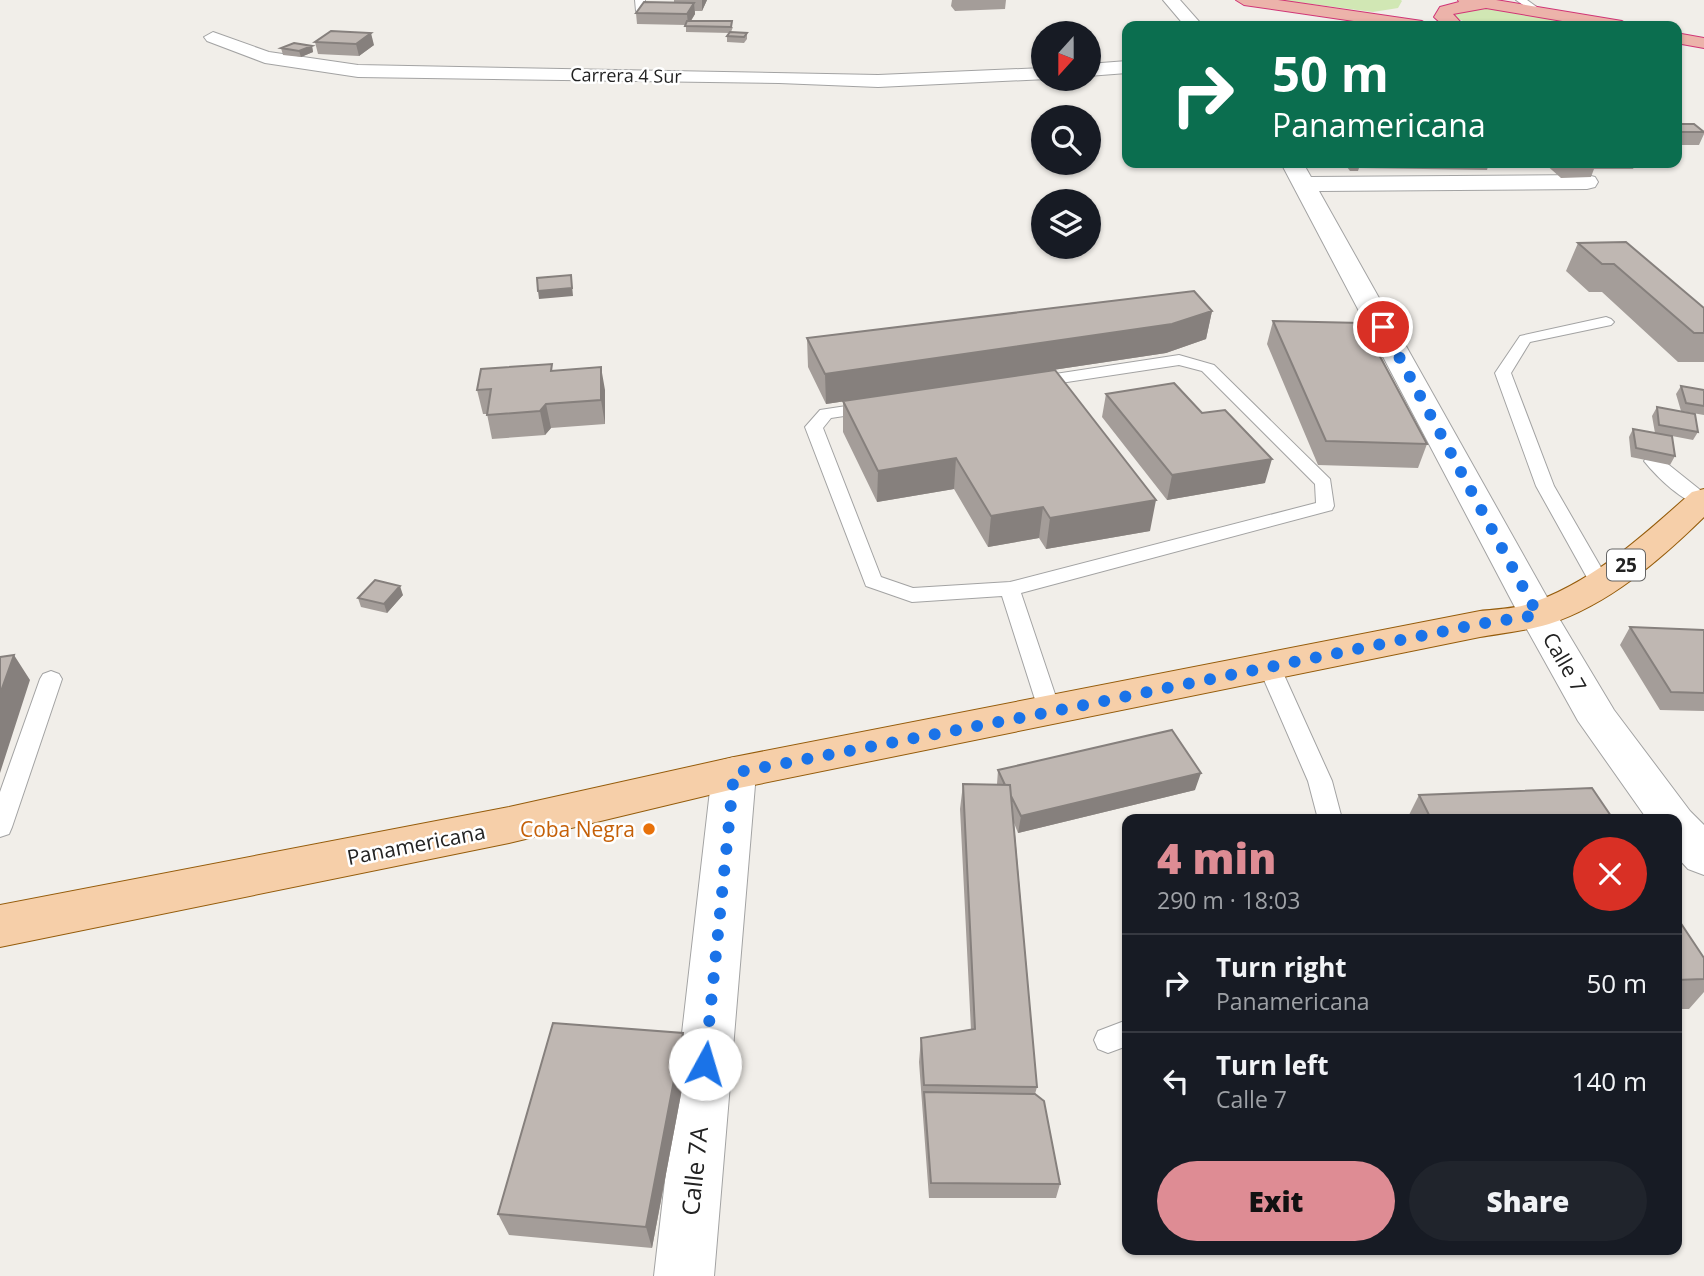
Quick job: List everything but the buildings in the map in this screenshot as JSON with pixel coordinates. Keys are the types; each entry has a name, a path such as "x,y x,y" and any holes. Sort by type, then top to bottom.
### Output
{"highway":[{"path":"1244,0 1365,18 1422,18"},
{"path":"1466,0 1603,21"},
{"path":"1448,21 1443,17 1446,11 1475,5 1503,5"},
{"path":"1682,32 1704,36"},
{"path":"1682,38 1704,43"}],"main road":[{"name":"Panamericana","path":"0,926 509,825 734,773 1050,712 1479,624 1538,615 1600,583 1645,551 1703,500"}],"street":[{"path":"1171,0 1190,21"},
{"name":"Carrera 4 Sur","path":"213,37 265,57 358,71 878,81 1031,75"},
{"path":"1101,69 1122,67"},
{"path":"1298,173 1587,181"},
{"name":"Calle 7","path":"1298,173 1599,722 1668,814"},
{"name":"Calle 7A","path":"684,1276 734,773"},
{"path":"1682,831 1704,856"}],"lane":[{"path":"1521,0 1539,11"},
{"path":"1600,583 1545,486 1503,373 1525,339 1606,322"},
{"path":"1179,360 1208,368 1324,483 1325,506 1010,589 912,595 873,581 814,427 826,414 1179,360"},
{"path":"1653,461 1672,479 1703,500"},
{"path":"1010,589 1050,712"},
{"path":"1269,666 1320,781 1330,814"},
{"path":"0,827 51,679"}],"green space":[{"path":"1280,0 1402,1 1398,8 1373,12"},
{"path":"1476,8 1509,8 1578,21 1463,21 1454,17 1455,13"}],"place":[{"name":"Coba Negra","path":"649,829"}],"route":[{"path":"705,1064 734,773 1050,712 1479,624 1538,615 1383,327"}]}
